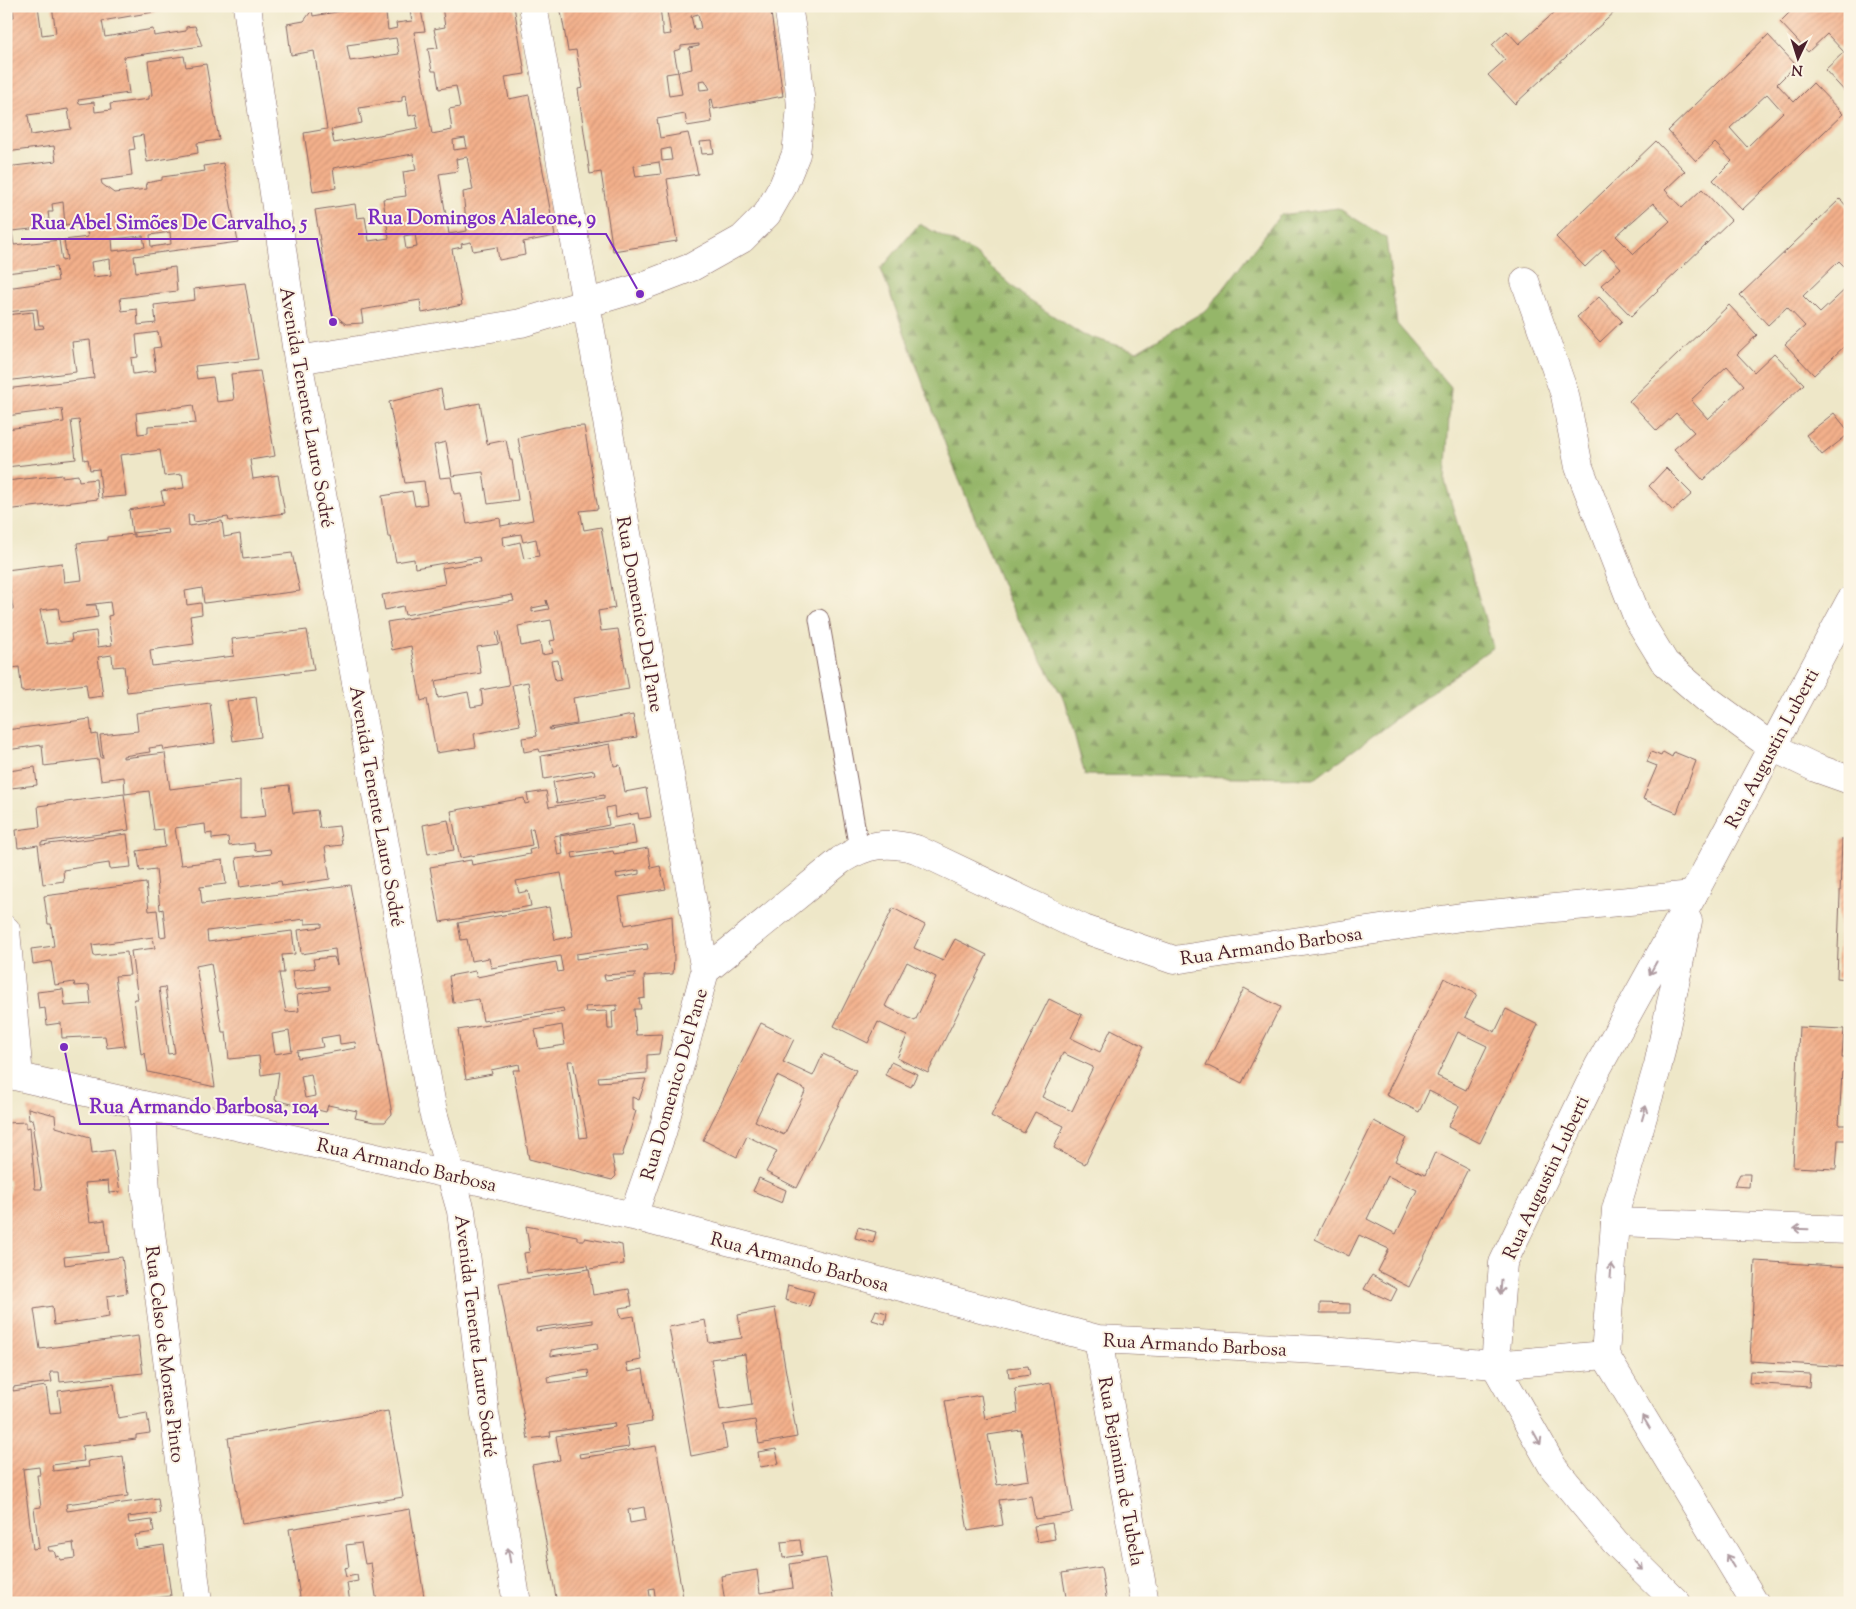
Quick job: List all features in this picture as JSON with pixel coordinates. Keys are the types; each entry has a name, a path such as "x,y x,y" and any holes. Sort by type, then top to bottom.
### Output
{"street":[{"name":"Avenida Tenente Lauro Sodré","path":"247,6 298,360 433,1112 461,1211 485,1414 517,1603"},
{"name":"Rua Domenico Del Pane","path":"533,6 584,305 705,971 662,1133 633,1216"},
{"path":"298,360 521,323 635,289 717,255 742,239 767,214 783,186 796,154 801,107 797,63 788,6"},
{"path":"1525,281 1565,395 1579,467 1638,619 1665,663 1708,700 1772,747 1816,768 1850,780"},
{"name":"Rua Augustin Luberti","path":"1495,1365 1503,1264 1598,1067 1694,895 1850,601"},
{"name":"Rua Armando Barbosa","path":"705,971 841,860 859,849 877,844 897,844 916,848 961,872 1084,929 1174,960 1468,916 1694,895"},
{"name":"Rua Augustin Luberti","path":"1605,1355 1616,1209 1658,1065 1694,895"},
{"path":"6,930 13,1075"},
{"name":"Rua Armando Barbosa","path":"13,1075 633,1216 1098,1339 1319,1350 1495,1365 1605,1355"},
{"name":"Rua Celso de Moraes Pinto","path":"142,1105 146,1193 198,1603"},
{"path":"1615,1222 1850,1230"},
{"name":"Rua Bejamim de Tubela","path":"1098,1339 1145,1603"},
{"path":"1605,1355 1755,1603"},
{"path":"1495,1365 1553,1467 1615,1542 1677,1603"}],"lane":[{"path":"819,619 859,849"}],"green space":[{"path":"1338,208 1386,238 1397,324 1451,387 1445,481 1493,647 1316,778 1085,775 1066,703 1011,606 951,460 881,269 919,224 975,253 1027,299 1083,335 1137,351 1208,309 1280,215"}],"building":[{"path":"12,6 38,6 42,35 56,33 52,6 188,6 102,21 105,37 153,29 154,36 186,31 186,27 195,26 202,46 124,57 129,93 78,100 79,104 94,102 95,112 111,110 110,104 149,99 149,96 152,95 148,61 184,56 186,67 206,64 219,140 197,143 198,153 147,162 143,135 133,137 135,149 129,150 132,176 101,180 102,184 114,193 147,189 146,183 162,180 162,177 205,171 204,166 223,163 238,242 134,256 136,272 175,267 177,291 120,298 122,311 137,309 138,325 156,323 154,305 195,300 194,289 245,283 258,359 195,366 197,379 213,377 217,402 234,400 231,374 260,371 275,456 250,460 253,479 278,475 285,513 229,521 228,517 194,522 193,515 188,515 189,526 222,521 224,537 240,534 243,559 292,553 300,591 204,603 202,588 185,591 187,605 201,603 202,614 190,616 194,644 150,650 152,666 234,656 232,639 307,630 314,670 127,692 124,666 113,667 112,655 98,657 103,696 88,698 86,684 22,692 19,667 6,669 6,610 13,609 10,589 6,589 6,570 62,563 64,582 82,580 77,543 107,540 107,537 134,534 134,537 169,533 168,529 132,533 129,510 164,504 161,491 184,488 182,474 164,476 160,450 120,455 126,496 102,498 99,469 90,470 88,459 84,460 79,420 71,421 76,459 6,467 6,429 64,422 62,409 6,416 6,389 94,378 90,340 72,342 76,372 6,381 6,315 33,312 35,329 44,328 43,325 39,325 37,309 6,312 6,288 58,281 56,267 6,273 6,167 56,161 54,146 6,152 6,18 14,17","holes":["68,109 71,129 31,135 28,115","63,202 65,225 85,222 88,237 64,240 67,260 62,261 59,240 14,245 12,231 50,227 48,212 53,212 52,204","170,232 171,244 151,247 150,235","143,236 145,247 113,251 112,239","110,259 111,275 93,277 91,262","158,332 161,347 153,348 156,371 133,374 131,358 138,357 136,335","193,405 196,423 148,426 148,433 138,434 136,413","110,602 112,615 108,616 112,645 98,647 96,631 71,634 72,641 47,644 40,610 58,608 60,622 64,622 98,617 96,605 86,605"]},
{"path":"371,6 385,6 388,30 397,28 396,23 412,21 410,11 421,10 425,31 414,32 432,134 452,130 449,109 460,107 456,86 439,89 436,71 432,71 428,49 438,48 434,29 445,27 442,6 514,6 525,74 505,77 509,99 529,95 555,236 523,242 525,255 499,260 497,247 473,251 471,242 461,244 462,247 452,249 462,305 422,313 420,300 361,310 363,323 346,324 332,313 315,210 355,204 357,218 365,217 369,241 389,238 383,199 406,196 403,172 416,170 413,154 333,168 336,188 313,192 304,133 327,129 314,51 291,55 287,24 304,21 312,10 313,16","holes":["396,38 399,54 350,61 347,45","406,95 409,116 416,114 418,128 334,143 331,129 362,123 359,108 402,101 402,96","465,138 467,148 454,150 453,140","467,157 473,190 463,192 467,231 449,234 439,174 458,171 456,159","415,234 417,247 406,249 404,236"]},
{"path":"560,6 660,6 663,35 671,34 666,6 688,6 689,10 697,6 770,6 783,96 714,109 712,99 709,100 712,122 687,126 685,114 657,119 660,138 688,133 698,174 667,179 677,241 613,251 601,172 590,174 578,89 583,88 576,50 568,51","holes":["698,14 701,29 694,29 691,16","699,44 699,46 689,48 692,69 678,72 674,51 681,49 681,46","678,72 682,94 669,96 666,74","705,80 710,89 700,90 699,81","670,148 672,160 662,161 661,150","659,162 661,174 636,177 634,166"]},
{"path":"1552,6 1615,6 1618,9 1515,104 1488,75 1505,60 1492,45 1507,31 1519,44 1556,11"},
{"path":"1796,6 1850,6 1850,15 1842,22 1850,30 1850,97 1825,70 1844,52 1827,34 1808,52 1780,22"},
{"path":"1768,35 1796,65 1777,84 1794,102 1813,83 1843,114 1742,210 1713,180 1732,161 1715,143 1696,161 1668,131","holes":["1767,94 1783,112 1747,147 1730,128"]},
{"path":"712,141 714,153 702,154 700,142"},
{"path":"1656,141 1685,171 1665,190 1682,208 1702,189 1731,220 1631,316 1601,285 1621,268 1604,249 1585,267 1556,237","holes":["1653,203 1670,221 1634,254 1616,236"]},
{"path":"1840,199 1850,210 1850,272 1839,261 1803,296 1820,313 1850,285 1850,341 1814,375 1785,344 1805,326 1787,307 1768,325 1740,295"},
{"path":"1599,297 1622,321 1600,342 1577,317"},
{"path":"1729,305 1757,335 1737,354 1754,372 1774,353 1804,384 1703,480 1674,449 1694,432 1676,413 1657,431 1629,401","holes":["1727,366 1744,385 1708,419 1691,400"]},
{"path":"441,389 445,410 480,403 487,444 506,440 510,460 512,460 518,500 488,504 483,472 452,476 446,442 434,445 440,478 451,477 454,494 461,493 467,524 500,518 501,526 533,520 518,438 565,427 584,426 598,509 580,511 584,530 601,527 615,608 598,611 601,631 618,629 629,689 573,698 577,724 549,728 550,730 633,715 637,737 540,752 539,749 524,752 522,738 537,736 528,682 512,685 520,725 474,734 476,747 436,753 427,699 421,701 411,646 392,650 387,622 514,601 512,595 405,615 403,606 385,610 382,595 445,584 442,568 480,562 479,557 415,568 414,559 396,562 391,537 388,537 382,496 412,491 415,506 427,504 424,481 405,483 389,402","holes":["521,534 523,542 536,539 539,556 524,559 520,542 504,546 503,537","546,600 549,609 532,612 532,608 547,605","551,620 555,640 550,641 553,653 542,655 540,642 521,646 518,626","499,631 509,685 481,690 483,705 471,707 468,692 438,698 435,681 481,673 477,647 499,644 496,632","558,660 561,680 555,681 551,661"]},
{"path":"1834,413 1850,433 1822,455 1806,435"},
{"path":"1666,468 1692,494 1673,511 1649,486"},
{"path":"62,475 62,477 78,475 79,481 96,479 98,499 6,510 6,481"},
{"path":"256,697 261,737 233,741 227,701"},
{"path":"210,703 215,743 164,750 163,746 149,748 150,752 123,756 123,758 165,753 170,789 240,780 240,819 266,816 262,788 289,785 293,813 317,810 320,828 339,826 342,845 325,847 330,879 282,886 281,881 240,887 236,858 271,854 270,849 255,851 254,843 229,846 228,837 212,839 212,833 206,834 205,824 175,828 181,865 223,860 226,884 200,887 202,904 350,885 392,1114 385,1122 355,1118 357,1111 328,1105 326,1112 275,1100 279,1072 261,1075 259,1056 229,1059 226,1032 222,1032 211,963 196,966 215,1087 148,1072 145,1053 141,1054 134,999 138,999 131,951 155,948 153,937 92,945 94,956 127,952 130,975 115,976 125,1046 107,1048 105,1036 62,1038 61,1023 47,1025 45,1008 39,1009 37,992 63,989 65,1006 91,1004 89,985 75,986 74,982 55,985 51,961 33,964 31,949 54,946 51,924 48,924 44,896 146,883 149,911 157,910 160,937 166,936 163,909 160,910 156,869 140,871 137,851 165,847 163,829 154,830 149,791 125,794 124,777 101,780 98,759 44,766 42,745 7,750 6,730 90,719 92,735 97,734 101,758 103,758 100,735 138,731 136,713","holes":["305,919 305,924 322,923 322,927 298,930 301,954 335,949 337,965 334,957 313,959 315,968 292,971 295,990 329,986 329,990 297,995 299,1011 286,1012 279,973 284,973 282,955 295,954 292,931 208,942 207,931","165,987 175,1053 168,1054 159,988","289,1031 292,1051 275,1054 272,1034","339,1035 340,1044 355,1042 356,1048 298,1058 297,1051 323,1047 321,1038","311,1074 315,1096 305,1098 301,1076"]},
{"path":"610,744 614,766 620,765 625,792 646,788 651,817 639,819 638,813 615,818 614,806 606,808 609,825 554,836 558,855 563,854 560,836 633,824 636,844 572,853 573,858 613,851 614,854 648,848 651,868 660,866 666,889 619,897 625,925 672,916 673,974 644,976 645,998 639,999 641,1009 634,1009 636,1035 662,1034 659,1054 647,1055 647,1073 598,1077 599,1082 646,1079 639,1100 632,1097 632,1110 636,1111 622,1156 612,1156 616,1176 612,1180 529,1159 513,1070 520,1070 519,1064 491,1070 492,1074 466,1079 458,1030 564,1012 563,1008 483,1021 479,999 453,1003 449,976 475,971 477,977 556,962 558,972 563,971 560,956 491,968 489,958 471,961 467,939 461,940 458,923 549,907 555,940 573,936 561,873 516,881 519,893 528,891 531,906 440,922 430,867 471,860 472,865 530,854 529,850 537,848 533,828 529,829 532,845 460,858 451,811 524,798 525,804 529,803 527,794 546,791 549,807 604,798 604,795 557,803 553,782 595,774 594,770 544,779 541,756","holes":["639,870 639,874 617,878 616,874","647,944 648,949 576,959 576,954","635,973 635,977 605,980 604,975","617,1005 617,1010 612,1011 613,1029 608,1029 607,1011 586,1012 585,1007","562,1025 565,1045 539,1049 535,1030","568,1061 573,1061 587,1137 580,1138"]},
{"path":"1651,752 1661,756 1663,752 1672,757 1674,752 1696,761 1677,813 1643,799 1657,766 1647,762"},
{"path":"35,767 37,785 11,788 9,771"},
{"path":"124,794 129,830 41,842 41,845 127,834 131,867 110,869 109,863 63,870 64,881 43,884 38,845 18,848 16,830 40,827 38,806"},
{"path":"448,820 454,850 428,854 423,825"},
{"path":"1842,839 1850,839 1850,979 1837,978"},
{"path":"893,908 925,925 914,948 943,961 955,939 987,955 928,1073 897,1058 907,1036 878,1022 868,1043 834,1026","holes":["907,962 936,977 915,1021 885,1006"]},
{"path":"1444,978 1477,994 1465,1017 1495,1032 1506,1009 1538,1025 1480,1143 1448,1127 1459,1106 1429,1091 1419,1112 1386,1095","holes":["1458,1032 1487,1046 1466,1090 1437,1076"]},
{"path":"1244,988 1280,1007 1242,1083 1206,1065"},
{"path":"1049,999 1082,1015 1071,1038 1100,1052 1111,1029 1144,1046 1085,1164 1054,1148 1064,1126 1035,1112 1024,1133 991,1116","holes":["1063,1053 1093,1067 1072,1111 1042,1097"]},
{"path":"761,1023 794,1039 783,1062 813,1076 823,1054 856,1070 797,1188 766,1172 777,1151 747,1136 737,1157 703,1140","holes":["777,1076 806,1090 784,1135 755,1121"]},
{"path":"1799,1027 1844,1029 1842,1058 1850,1058 1850,1073 1842,1072 1839,1125 1850,1125 1850,1140 1838,1140 1836,1169 1793,1167"},
{"path":"891,1062 917,1074 911,1087 885,1075"},
{"path":"28,1108 55,1115 56,1127 90,1137 92,1153 113,1150 120,1192 109,1193 108,1181 85,1183 90,1222 105,1220 109,1252 64,1257 65,1265 122,1257 127,1293 107,1296 109,1317 54,1325 52,1306 34,1309 40,1349 138,1336 143,1373 60,1382 59,1372 50,1372 52,1382 13,1387 13,1391 46,1386 50,1413 61,1412 58,1391 114,1384 118,1418 147,1413 150,1433 136,1435 136,1439 82,1446 84,1461 52,1465 53,1471 89,1467 88,1461 123,1456 128,1496 66,1504 67,1511 158,1498 160,1513 128,1517 129,1523 152,1520 154,1532 135,1535 137,1549 164,1545 171,1596 115,1603 6,1603 6,1289 9,1289 6,1273 6,1193 10,1193 9,1179 6,1180 6,1123 26,1122 26,1128 30,1127 35,1189 42,1189 33,1130 35,1129 33,1119 29,1120","holes":["39,1467 40,1475 37,1475 41,1507 34,1508 39,1548 33,1549 23,1469","73,1543 75,1558 60,1560 59,1556 56,1557 54,1551 49,1551 48,1547"]},
{"path":"1374,1121 1406,1138 1395,1161 1425,1175 1435,1152 1468,1169 1409,1287 1378,1271 1389,1249 1359,1235 1349,1256 1315,1239","holes":["1388,1176 1417,1190 1396,1234 1367,1219"]},
{"path":"1740,1174 1750,1174 1749,1187 1734,1186"},
{"path":"759,1178 786,1190 782,1203 753,1191"},
{"path":"526,1226 577,1236 577,1240 585,1240 585,1238 622,1245 624,1264 589,1269 588,1265 527,1273 524,1253 530,1252"},
{"path":"858,1227 876,1232 873,1243 855,1238"},
{"path":"1755,1261 1850,1267 1850,1367 1750,1361"},
{"path":"589,1269 593,1295 629,1289 632,1306 619,1308 621,1318 634,1316 641,1360 626,1363 628,1372 643,1369 652,1422 626,1426 629,1447 579,1454 580,1458 656,1446 684,1603 656,1603 654,1588 649,1589 651,1603 557,1603 532,1465 560,1460 556,1436 615,1427 614,1423 550,1432 551,1436 528,1439 499,1283","holes":["593,1320 593,1323 536,1331 536,1328","597,1343 598,1349 551,1356 551,1350","588,1370 589,1377 548,1383 547,1377","644,1507 646,1520 630,1523 628,1510"]},
{"path":"1372,1275 1397,1289 1391,1301 1364,1289"},
{"path":"788,1285 814,1292 809,1307 785,1300"},
{"path":"1320,1303 1350,1304 1350,1313 1320,1313"},
{"path":"775,1308 797,1437 759,1444 755,1420 723,1425 727,1449 691,1456 669,1327 705,1320 709,1343 742,1338 738,1315","holes":["745,1354 752,1405 720,1410 711,1359"]},
{"path":"876,1310 887,1313 885,1324 872,1320"},
{"path":"1028,1366 1030,1375 1009,1378 1008,1368"},
{"path":"1750,1371 1810,1374 1809,1387 1749,1383"},
{"path":"1051,1383 1073,1513 1035,1519 1031,1496 999,1500 1003,1525 968,1531 945,1401 981,1395 985,1419 1018,1413 1015,1389","holes":["1021,1430 1029,1480 997,1485 988,1435"]},
{"path":"388,1411 403,1497 242,1524 228,1438"},
{"path":"776,1449 779,1464 760,1467 758,1452"},
{"path":"410,1509 425,1603 377,1603 371,1563 365,1564 361,1543 346,1545 349,1567 344,1568 346,1577 357,1575 358,1581 347,1583 350,1603 301,1603 289,1529"},
{"path":"1052,1523 1055,1539 1037,1542 1034,1526"},
{"path":"800,1540 802,1555 783,1558 781,1542"},
{"path":"826,1558 834,1603 725,1603 721,1576 757,1570 760,1593 793,1588 790,1564"},
{"path":"1101,1567 1107,1603 1067,1603 1062,1573"}],"place":[{"name":"Rua Domingos Alaleone, 9","path":"640,294"},
{"name":"Rua Abel Simões De Carvalho, 5","path":"333,322"},
{"name":"Rua Armando Barbosa, 104","path":"64,1047"}]}
